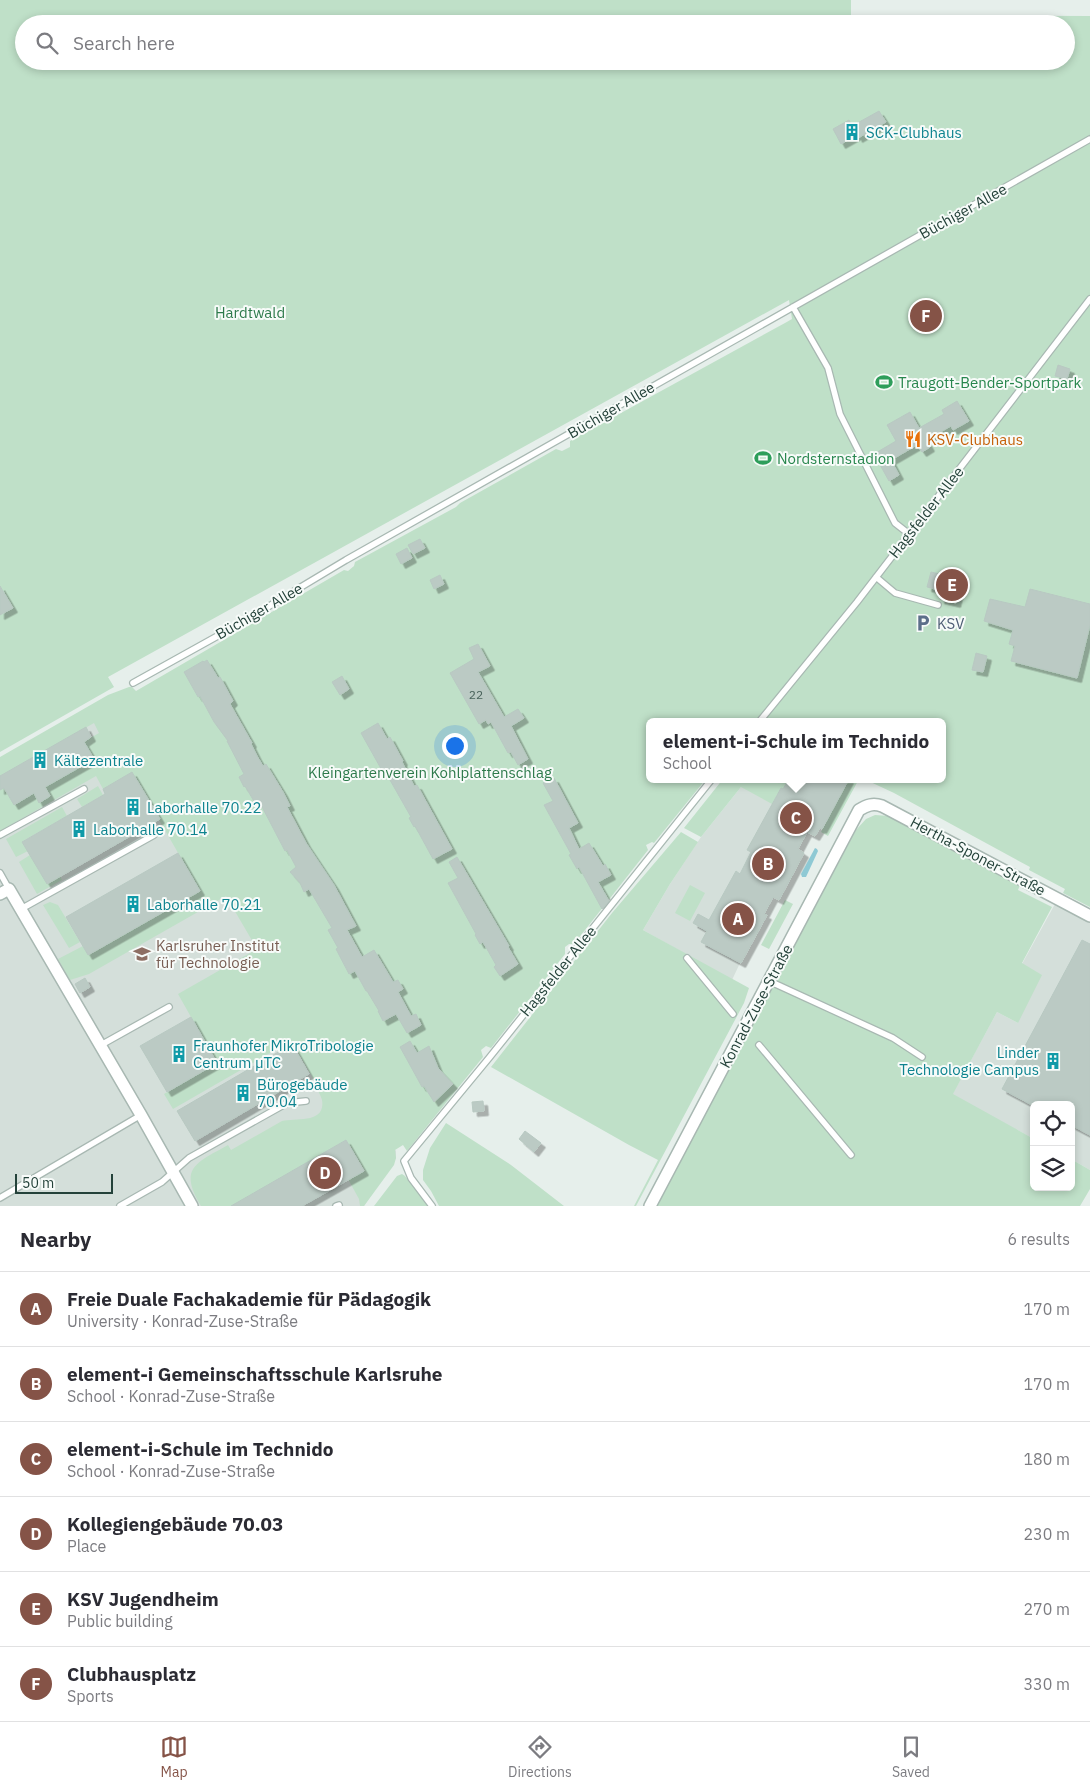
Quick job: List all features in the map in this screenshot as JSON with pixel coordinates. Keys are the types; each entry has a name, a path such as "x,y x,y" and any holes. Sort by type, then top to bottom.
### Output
{"street":[{"name":"Hertha-Sponer-Straße","path":"864,807 877,804 888,809 1090,916"},
{"name":"Konrad-Zuse-Straße","path":"650,1206 859,810 864,807"},
{"path":"5,891 21,909 192,1206"}],"lane":[{"name":"Büchiger Allee","path":"133,683 241,623 346,560 1090,139"},
{"name":"Hagsfelder Allee","path":"762,718 876,577 1090,299"},
{"path":"793,307 828,368 840,414 896,523 909,534"},
{"path":"876,577 895,593 938,606"},
{"name":"Hagsfelder Allee","path":"432,1206 411,1178 404,1161 709,783"},
{"path":"0,835 84,789"},
{"path":"21,909 154,835"},
{"path":"0,873 5,891"},
{"path":"687,958 733,1014"},
{"path":"769,982 893,1038 922,1057"},
{"path":"101,1045 169,1007"},
{"path":"759,1045 852,1155"},
{"path":"120,1206 162,1182 189,1158 287,1103 306,1101"},
{"path":"0,1198 141,1115"}],"shaded area":[{"name":"Karlsruher Institut für Technologie","path":"131,689 396,1151 396,1158 364,1206 0,1206 0,765"},
{"path":"800,783 856,783 833,809 822,829 818,827 807,832 763,914 732,980 643,930 701,837 741,787"},
{"path":"1055,904 1090,923 1090,1170 1075,1161 1075,1101 1030,1101 1030,1137 952,1095 997,1012 1018,1023 1022,964"}],"green space":[{"path":"0,0 851,0 851,15 15,15 15,70 1075,70 1075,16 1090,16 1090,907 1063,893 1065,889 1029,870 1030,867 873,783 946,783 946,718 646,718 646,783 703,783 654,843 646,845 648,850 574,944 569,944 565,947 565,954 491,1048 486,1046 481,1050 483,1057 407,1151 403,1145 395,1150 396,1158 394,1165 364,1206 360,1206 359,1199 348,1179 364,1170 346,1140 232,1206 201,1206 191,1183 191,1175 199,1162 228,1145 231,1150 282,1121 315,1116 322,1108 322,1100 317,1085 291,1041 173,1109 164,1094 217,1063 178,994 257,949 226,896 89,974 70,980 58,959 83,946 88,955 200,891 132,773 103,789 96,776 0,831 0,790 99,733 94,723 0,776 0,757 108,695 129,687 136,691 344,570 348,571 354,566 355,562 456,507 556,449 562,451 570,447 570,441 792,319 789,300 108,677 114,687 0,752 0,615 13,608 0,586"},
{"path":"720,783 788,783 784,790 781,788 772,804 741,787 701,837 684,828"},
{"path":"846,783 857,783 828,836 821,832"},
{"path":"98,786 103,795 82,807 77,799"},
{"path":"62,807 67,816 23,841 28,851 16,857 6,839"},
{"path":"875,815 889,816 1020,885 1018,890 1052,907 1022,963 1042,975 1018,1023 997,1012 953,1094 1030,1137 1030,1191 1075,1191 1075,1161 1090,1170 1090,1189 1080,1206 656,1206 856,830 866,819"},
{"path":"681,832 698,842 643,930 749,988 744,1003 636,1206 634,1206 658,1160 491,1067 612,913"},
{"path":"30,855 60,876 62,880 37,894 19,862"},
{"path":"690,885 705,893 690,921 675,913"},
{"path":"785,900 793,904 769,949 761,945"},
{"path":"50,902 58,905 80,942 69,948 43,905"},
{"path":"446,1123 511,1165 564,1206 439,1206 423,1180 423,1170 430,1148"},
{"path":"402,1174 429,1206 374,1206 397,1176"}],"water":[{"path":"815,848 818,851 806,877 802,877 801,874"}],"building":[{"name":"SCK-Clubhaus","path":"879,111 886,122 858,138 857,135 841,144 833,129 849,120 852,126"},
{"path":"1058,365 1070,369 1067,379 1055,376"},
{"path":"957,401 969,421 953,430 951,426 926,440 930,447 922,452 917,445 891,460 899,475 889,481 874,454 896,441 887,425 910,412 919,428 944,414 942,410"},
{"path":"420,539 425,548 413,554 408,545"},
{"path":"407,548 412,558 401,564 396,554"},
{"path":"931,572 962,579 956,603 940,599 942,591 927,587"},
{"path":"440,575 444,584 434,589 430,580"},
{"path":"0,586 13,608 0,615"},
{"path":"1030,589 1090,604 1090,625 1077,678 1011,661 1015,646 1009,644 1013,630 984,621 990,599 1025,607"},
{"path":"478,644 490,666 478,672 504,717 518,709 524,718 511,726 528,759 518,765 511,752 508,753 491,722 488,724 486,720 479,724 450,673 474,659 469,648"},
{"path":"976,653 987,656 983,672 972,670"},
{"path":"207,660 218,678 220,677 233,701 230,704 252,743 257,756 263,766 266,764 283,792 290,806 287,807 306,843 334,885 356,926 347,930 362,957 374,950 393,982 398,980 403,989 398,992 411,1016 416,1014 421,1025 407,1033 396,1014 383,1021 355,971 349,974 328,930 332,928 309,889 304,892 300,883 290,872 296,867 287,850 285,851 259,801 255,803 244,787 239,777 244,774 228,741 214,722 200,696 198,697 184,672"},
{"path":"342,676 349,689 340,695 332,682"},
{"path":"378,723 387,739 390,737 414,786 417,785 452,849 433,859 386,773 384,774 361,733"},
{"path":"86,727 91,737 84,742 94,759 45,787 50,796 39,803 34,793 14,805 4,788 0,790 0,776"},
{"name":"Laborhalle 70.14","path":"132,772 160,819 47,884 22,842 105,794 103,789"},
{"path":"554,778 578,823 569,828 579,849 589,843 611,875 598,882 609,901 602,909 579,867 577,869 569,855 571,854 544,805 553,801 543,783"},
{"path":"787,783 847,783 822,829 820,828 815,836 807,832 798,849 804,853 779,900 773,897 764,914 767,915 741,963 701,942 707,931 693,923 698,914 709,920 736,871 740,874 751,852 747,850 781,788 783,789"},
{"name":"Laborhalle 70.21","path":"178,853 200,891 88,955 66,917"},
{"path":"457,857 518,964 500,976 494,967 496,965 483,942 480,944 448,883 458,878 449,862"},
{"name":"Linder Technologie Campus","path":"1082,940 1090,944 1090,1135 1075,1127 1075,1101 1030,1101 1030,1104 1002,1089"},
{"path":"85,978 90,987 80,993 75,984"},
{"name":"Fraunhofer MikroTribologie Centrum µTC","path":"191,1017 217,1063 167,1092 140,1046"},
{"path":"410,1041 417,1053 429,1046 438,1068 453,1084 434,1102 424,1086 422,1087 400,1047"},
{"name":"Bürogebäude 70.04","path":"292,1044 309,1074 195,1141 177,1111"},
{"path":"483,1101 484,1111 473,1112 472,1102"},
{"path":"525,1131 541,1143 534,1152 519,1139"},
{"path":"346,1140 364,1171 302,1206 231,1206"}],"place":[{"name":"SCK-Clubhaus","path":"852,132"},
{"name":"Clubhausplatz","path":"926,316"},
{"name":"Traugott-Bender-Sportpark","path":"884,382"},
{"name":"KSV-Clubhaus","path":"913,439"},
{"name":"Nordsternstadion","path":"763,458"},
{"name":"KSV Jugendheim","path":"952,585"},
{"name":"KSV","path":"923,623"},
{"name":"Kältezentrale","path":"40,760"},
{"name":"Laborhalle 70.22","path":"133,807"},
{"name":"element-i-Schule im Technido","path":"796,818"},
{"name":"Laborhalle 70.14","path":"79,829"},
{"name":"element-i Gemeinschaftsschule Karlsruhe","path":"768,864"},
{"name":"Laborhalle 70.21","path":"133,904"},
{"name":"Freie Duale Fachakademie für Pädagogik","path":"738,919"},
{"name":"Karlsruher Institut für Technologie","path":"142,954"},
{"name":"Fraunhofer MikroTribologie Centrum µTC","path":"179,1054"},
{"name":"Linder Technologie Campus","path":"1053,1061"},
{"name":"Bürogebäude 70.04","path":"243,1093"},
{"name":"Kollegiengebäude 70.03","path":"325,1173"}],"park label":[{"name":"Hardtwald","path":"250,312"},
{"name":"Kleingartenverein Kohlplattenschlag","path":"430,772"}]}
